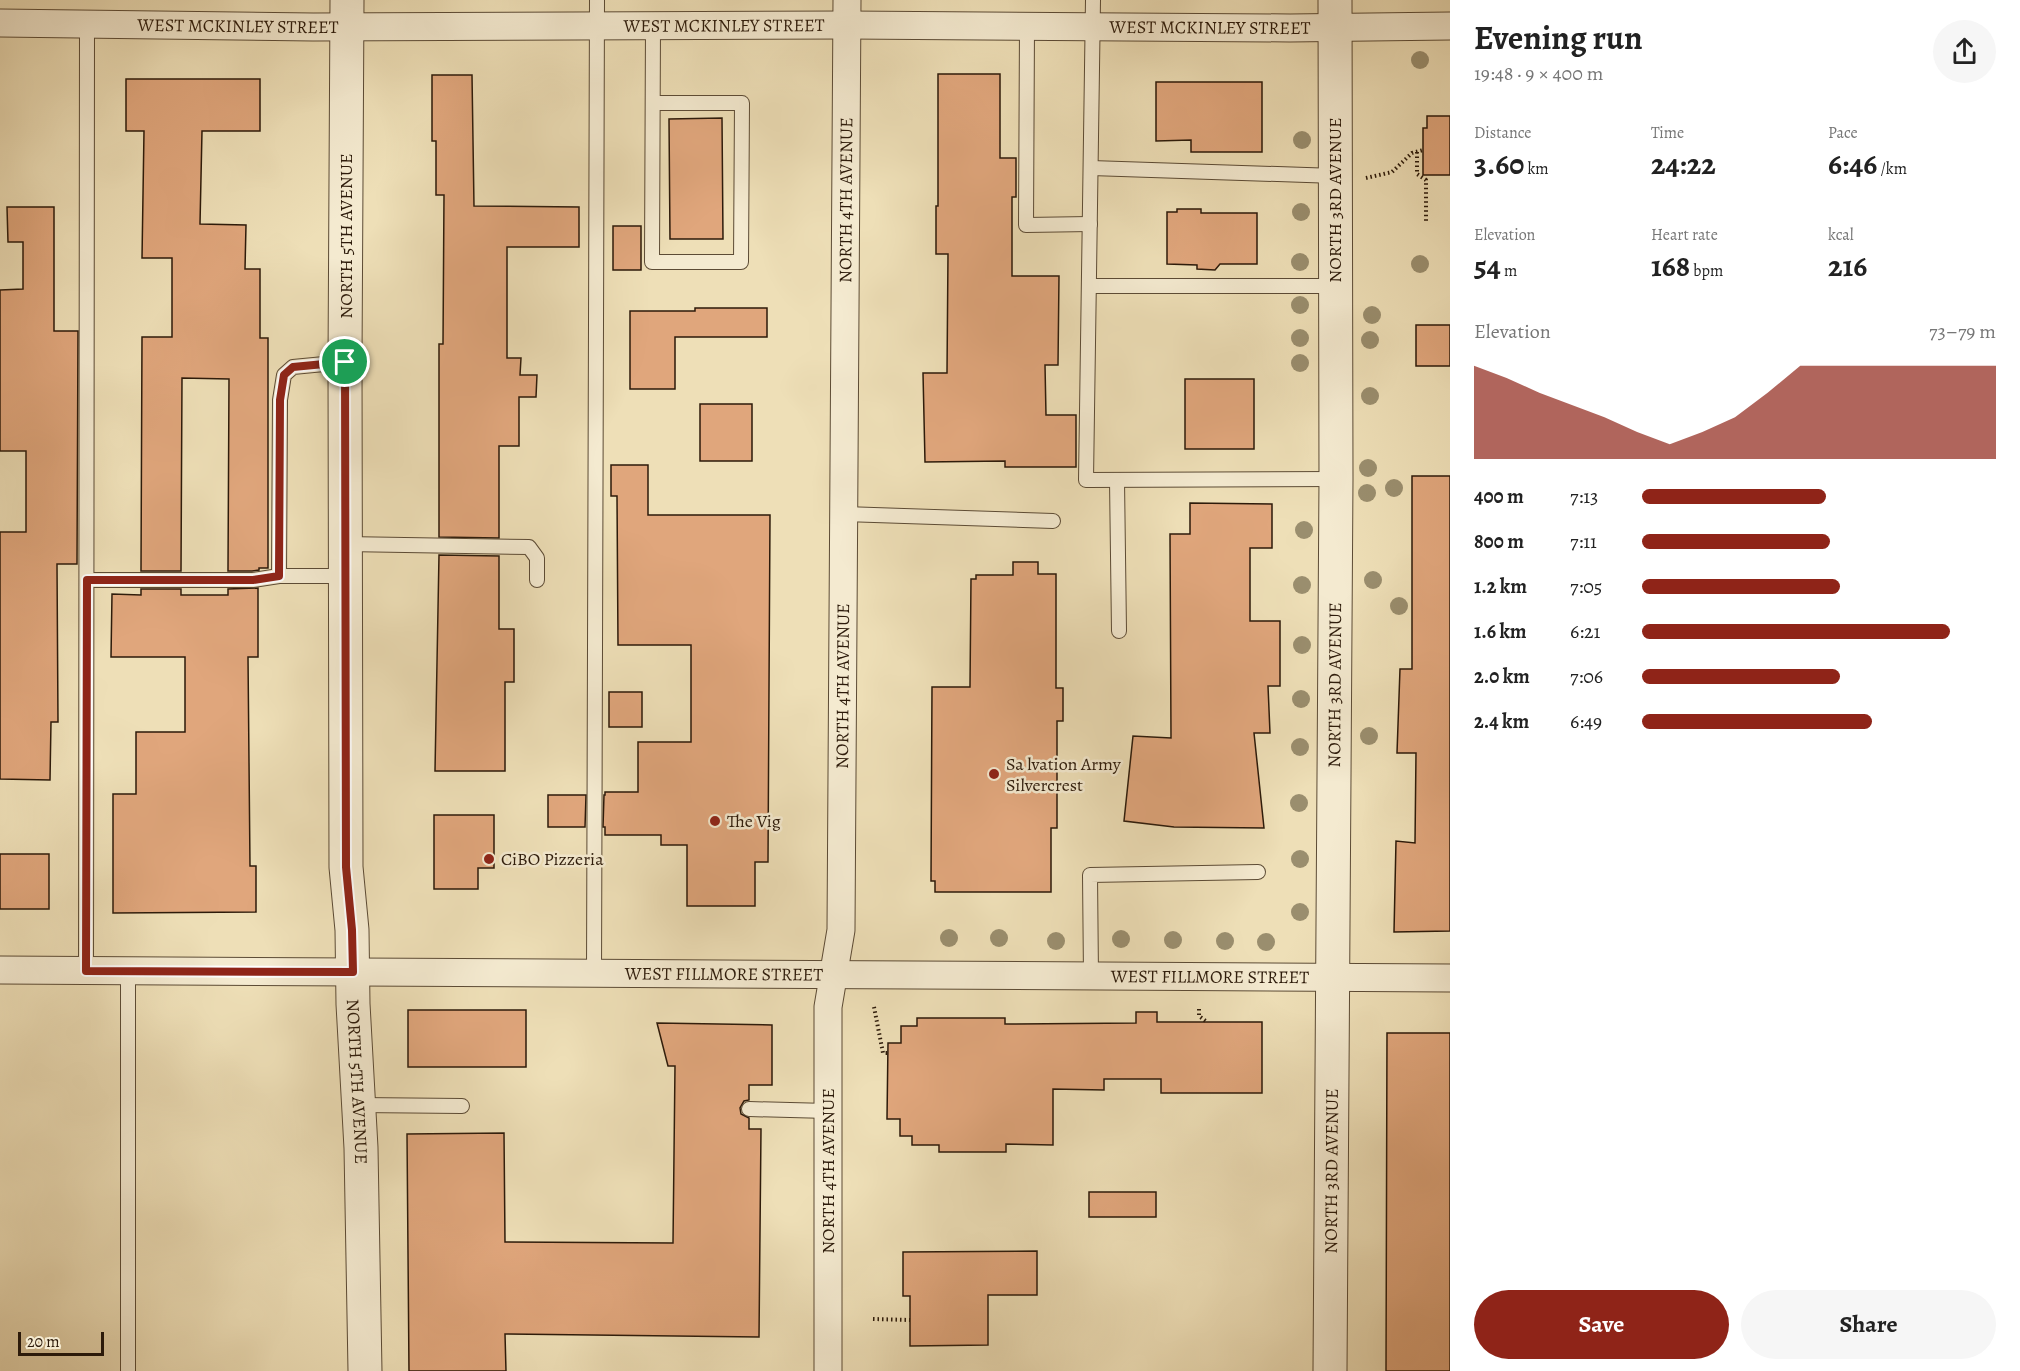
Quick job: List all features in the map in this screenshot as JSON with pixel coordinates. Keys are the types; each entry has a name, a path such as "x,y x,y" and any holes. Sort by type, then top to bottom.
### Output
{"street":[{"name":"WEST MCKINLEY STREET","path":"0,22 87,23 347,14 597,13 653,26 848,12 1027,26 1093,13 1335,14 1450,26"},
{"name":"NORTH 4TH AVENUE","path":"828,1371 828,1007 841,930 848,12"},
{"name":"NORTH 5TH AVENUE","path":"347,14 346,867 352,930 359,1105 365,1371"},
{"name":"NORTH 3RD AVENUE","path":"1330,1371 1336,286 1349,177 1335,14"},
{"name":"WEST FILLMORE STREET","path":"0,970 1450,978"}],"lane":[{"path":"594,974 597,13"},
{"path":"1093,13 1086,480 1336,479"},
{"path":"86,971 87,23"},
{"path":"653,26 652,262 741,262 742,103 653,103"},
{"path":"1027,26 1026,225 1090,224"},
{"path":"1091,168 1349,177"},
{"path":"1089,286 1336,286"},
{"path":"279,576 280,400 284,375 293,367 345,362"},
{"path":"1117,480 1119,631"},
{"path":"844,514 1053,521"},
{"path":"87,580 253,580 345,560 529,547 537,558 537,580"},
{"path":"1091,976 1090,875 1258,872"},
{"path":"128,971 128,1371"},
{"path":"359,1105 462,1106"},
{"path":"749,1109 828,1111"}],"path":[{"path":"1349,177 1378,176 1392,172 1412,153 1423,150"},
{"path":"1417,152 1417,174 1426,180 1426,222"},
{"path":"874,1007 883,1053 888,1053"},
{"path":"1199,1009 1199,1016 1207,1022"},
{"path":"873,1319 910,1320"}],"building":[{"path":"938,74 1000,74 1000,158 1016,158 1016,197 1012,197 1012,276 1059,276 1058,365 1045,365 1046,415 1076,415 1076,467 1005,467 1005,461 925,462 923,373 947,373 948,254 936,254"},
{"path":"432,75 472,75 474,206 579,207 579,247 507,247 507,358 521,358 520,375 537,375 536,397 519,397 519,446 499,446 499,538 439,537 439,344 443,344 444,195 436,195 436,141 432,141"},
{"path":"126,79 260,79 260,131 202,131 200,224 246,225 245,269 260,269 260,338 268,338 268,568 228,571 229,379 182,378 181,571 141,571 142,337 172,337 172,258 142,258 144,131 126,131"},
{"path":"1156,82 1262,82 1262,152 1191,152 1191,140 1156,141"},
{"path":"1427,116 1450,116 1450,175 1423,175 1423,128 1427,128"},
{"path":"722,118 723,239 670,239 669,119"},
{"path":"7,207 54,207 54,331 78,331 77,564 57,564 58,722 51,722 50,780 0,779 0,532 26,532 26,451 0,451 0,290 23,289 23,242 8,242"},
{"path":"1177,209 1201,209 1201,213 1257,213 1257,264 1220,264 1215,270 1197,269 1197,265 1167,264 1167,212 1177,212"},
{"path":"613,226 641,226 641,270 613,270"},
{"path":"695,308 767,308 767,337 675,337 675,389 630,389 630,311 695,311"},
{"path":"1416,325 1450,325 1450,366 1416,366"},
{"path":"1185,379 1254,379 1254,449 1185,449"},
{"path":"700,404 752,404 752,461 700,461"},
{"path":"611,465 648,465 648,515 770,515 768,862 755,862 755,906 687,906 687,845 661,845 661,835 605,835 605,827 603,827 605,792 638,792 638,742 691,742 691,645 618,645 617,496 611,496"},
{"path":"1412,476 1450,476 1450,931 1394,932 1396,841 1415,843 1416,753 1397,753 1400,669 1412,669"},
{"path":"1190,503 1272,504 1272,548 1250,548 1250,621 1280,621 1280,686 1268,686 1270,733 1254,733 1264,828 1174,827 1124,821 1133,736 1171,738 1170,534 1190,534"},
{"path":"439,555 499,556 499,629 514,629 514,682 505,682 505,771 435,771"},
{"name":"Sa lvation Army Silvercrest","path":"1013,562 1038,562 1038,574 1056,574 1056,688 1063,688 1063,721 1057,721 1057,828 1051,828 1051,892 935,892 935,881 931,881 932,687 970,687 971,579 976,579 976,575 1013,575"},
{"path":"258,588 258,657 248,657 250,866 256,866 256,912 113,913 113,794 136,794 136,732 185,732 185,657 111,657 112,594 141,595 141,589 181,589 181,595 228,595 228,589"},
{"path":"609,692 642,692 642,727 609,727"},
{"path":"548,795 586,795 585,827 548,827"},
{"path":"434,815 494,815 494,868 478,868 478,889 434,889"},
{"path":"0,854 49,854 49,909 0,909"},
{"path":"408,1010 526,1010 526,1067 408,1067"},
{"path":"1136,1012 1157,1012 1157,1022 1262,1022 1262,1093 1161,1093 1161,1079 1104,1079 1104,1090 1053,1089 1053,1145 1006,1144 1006,1152 939,1152 939,1145 912,1145 912,1136 900,1136 900,1119 887,1119 888,1043 901,1043 901,1026 917,1026 917,1018 1005,1018 1005,1024 1136,1023"},
{"path":"657,1023 772,1025 772,1085 749,1085 749,1100 744,1101 740,1108 741,1114 749,1118 749,1129 761,1129 759,1337 505,1334 506,1371 409,1371 407,1134 504,1133 505,1242 673,1243 675,1066 668,1066"},
{"path":"1387,1033 1450,1033 1450,1371 1386,1371"},
{"path":"1089,1192 1156,1192 1156,1217 1089,1217"},
{"path":"1037,1251 1037,1295 988,1295 988,1345 910,1346 910,1296 903,1296 903,1252"}],"place":[{"name":"Sa lvation Army Silvercrest","path":"994,774"},
{"name":"The Vig","path":"715,821"},
{"name":"CiBO Pizzeria","path":"489,859"}],"route":[{"path":"345,362 346,867 353,972 86,971 87,580 253,580 279,576 280,400 284,375 293,367 345,362"}]}
